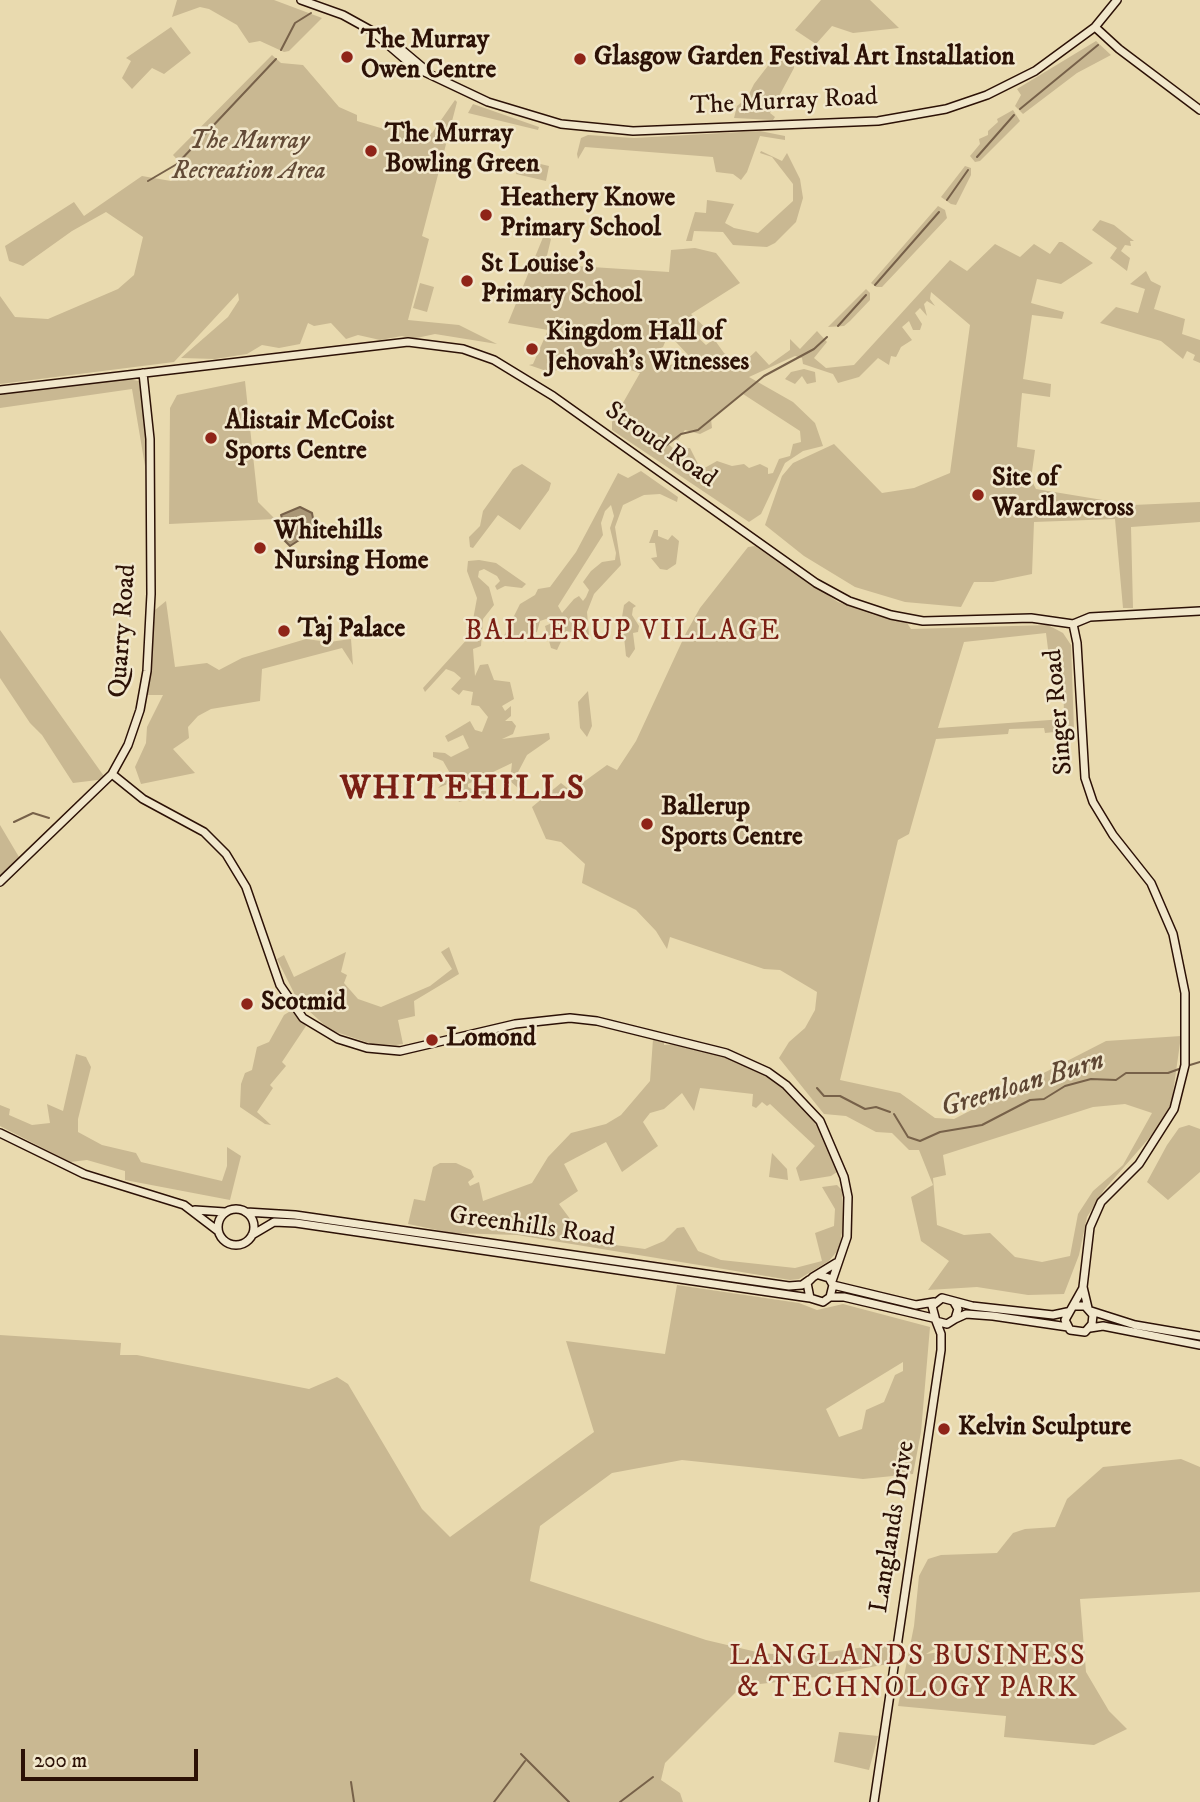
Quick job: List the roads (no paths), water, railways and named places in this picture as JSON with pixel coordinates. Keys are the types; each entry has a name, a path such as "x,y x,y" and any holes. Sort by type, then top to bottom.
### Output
{"street":[{"name":"The Murray Road","path":"301,0 326,8 372,31 382,40 396,45 427,71 488,102 561,124 597,130 886,120 931,113 987,95 1035,71 1096,27 1117,0"},
{"path":"1096,27 1119,49 1200,110"},
{"name":"Stroud Road","path":"0,390 408,342 463,349 494,360 554,396 794,568 849,601 891,615 923,621 1031,618 1073,624 1090,617 1200,611"},
{"name":"Quarry Road","path":"0,881 112,774 136,721 147,671 151,489 143,373"},
{"name":"Singer Road","path":"1073,624 1077,643 1081,748 1085,778 1093,802 1113,835 1151,883 1173,934 1185,993 1185,1065 1174,1109 1139,1164 1101,1202 1090,1227 1083,1287 1089,1310"},
{"path":"112,774 143,799 204,832 226,854 246,887 280,985 303,1018 338,1040 383,1051 400,1051 515,1024 570,1018 597,1021 726,1053 768,1072 786,1085 818,1119 835,1149 848,1197 845,1246 837,1262 830,1297"},
{"path":"0,1133 85,1174 166,1197 191,1209 210,1214 235,1209 246,1212 254,1224 252,1235 246,1242 234,1245 223,1240 218,1231 191,1209"},
{"path":"218,1231 219,1221 225,1212"},
{"name":"Greenhills Road","path":"246,1212 295,1215 789,1286 802,1285 809,1280"},
{"name":"Greenhills Road","path":"252,1235 274,1222 296,1223 810,1298"},
{"path":"837,1262 809,1280 807,1291 810,1298 823,1302 830,1297 844,1297 934,1319 943,1324 966,1314 982,1315 1068,1327 1081,1333 1103,1326 1200,1345"},
{"path":"819,1275 833,1283 916,1305 946,1298 954,1302 1054,1315 1071,1309 1089,1310 1135,1325 1200,1336"},
{"name":"Singer Road","path":"1071,1309 1083,1287"},
{"path":"934,1302 931,1310 934,1319"},
{"path":"954,1302 958,1309 954,1320"},
{"path":"1068,1327 1071,1309"},
{"path":"1089,1310 1093,1320 1090,1328"},
{"name":"Langlands Drive","path":"934,1319 942,1341"},
{"name":"Langlands Drive","path":"874,1802 942,1341 954,1320"}],"waterway":[{"path":"281,50 295,23 311,13"},
{"path":"1020,109 1098,45"},
{"path":"148,181 177,164 276,59"},
{"path":"977,157 1014,115"},
{"path":"947,200 968,170"},
{"path":"875,285 939,212"},
{"path":"838,326 866,295"},
{"path":"664,447 681,434 698,430 764,376 814,349 827,337"},
{"path":"14,822 33,813 49,818"},
{"name":"Greenloan Burn","path":"1190,1065 1200,1062"},
{"name":"Greenloan Burn","path":"894,1114 908,1137 920,1141 940,1132 982,1125 1030,1100 1044,1099 1065,1086 1091,1079 1116,1080 1126,1073 1168,1073 1179,1069"},
{"name":"Greenloan Burn","path":"817,1088 824,1096 840,1096 865,1109 876,1107 890,1112"},
{"path":"521,1754 569,1802"},
{"path":"494,1802 525,1761"},
{"path":"620,1802 653,1777"},
{"path":"351,1782 354,1802"}],"place":[{"name":"The Murray Owen Centre","path":"347,57"},
{"name":"Glasgow Garden Festival Art Installation","path":"580,59"},
{"name":"The Murray Bowling Green","path":"371,151"},
{"name":"Heathery Knowe Primary School","path":"486,215"},
{"name":"St Louise's Primary School","path":"467,281"},
{"name":"Kingdom Hall of Jehovah's Witnesses","path":"532,349"},
{"name":"Alistair McCoist Sports Centre","path":"211,438"},
{"name":"Site of Wardlawcross","path":"978,495"},
{"name":"Whitehills Nursing Home","path":"260,548"},
{"name":"Taj Palace","path":"284,631"},
{"name":"Ballerup Sports Centre","path":"647,824"},
{"name":"Scotmid","path":"247,1004"},
{"name":"Lomond","path":"432,1040"},
{"name":"Kelvin Sculpture","path":"944,1429"}],"district":[{"name":"BALLERUP VILLAGE","path":"623,633"},
{"name":"WHITEHILLS","path":"463,791"},
{"name":"LANGLANDS BUSINESS & TECHNOLOGY PARK","path":"908,1674"}],"park label":[{"name":"The Murray Recreation Area","path":"249,158"}]}
